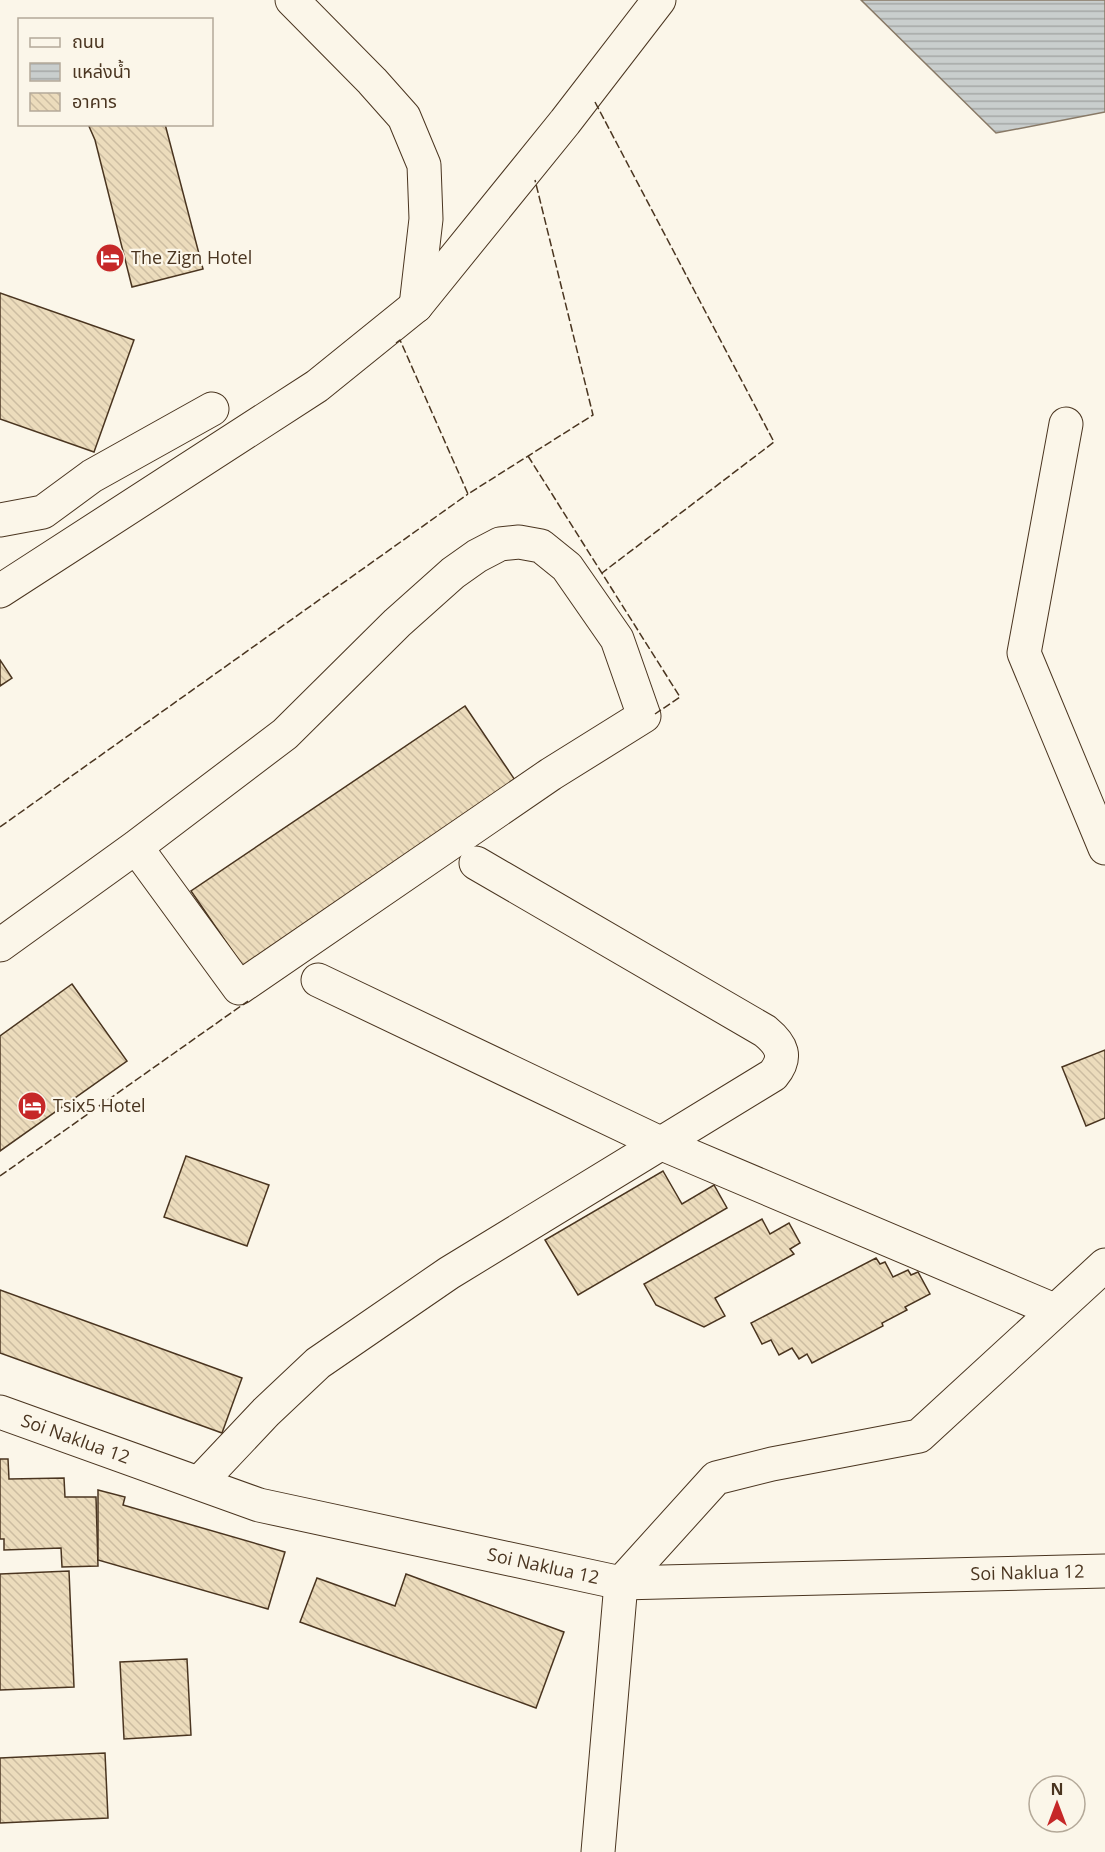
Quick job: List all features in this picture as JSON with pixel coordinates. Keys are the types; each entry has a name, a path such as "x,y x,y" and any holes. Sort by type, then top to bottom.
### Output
{"street":[{"path":"292,0 404,117 424,165 426,219 416,306"},
{"path":"0,591 317,386 416,306 565,122 659,0"},
{"path":"0,520 43,512 92,476 212,409"},
{"path":"1066,424 1024,653 1105,848"},
{"path":"0,945 285,735 397,623 453,573 477,556 500,544 519,542 541,546 567,567 617,639 644,716 551,774 239,988 136,847"},
{"path":"199,1483 266,1412 318,1362 449,1273 773,1075 781,1066 781,1049 776,1039 729,1008 476,863"},
{"path":"318,980 660,1143 1054,1310"},
{"path":"598,1852 621,1583 716,1478 772,1464 919,1436 1105,1265"},
{"name":"Soi Naklua 12","path":"0,1412 259,1505 621,1583 1105,1570"}],"water":[{"path":"861,0 1105,0 1105,112 996,133"}],"building":[{"path":"89,126 166,126 203,269 132,287 95,140"},
{"path":"0,293 134,340 94,452 0,419"},
{"path":"0,660 12,678 0,686"},
{"path":"465,706 521,789 248,974 191,891"},
{"name":"Tsix5 Hotel","path":"72,984 127,1061 0,1151 0,1036"},
{"path":"1105,1050 1105,1118 1086,1126 1062,1067"},
{"path":"186,1156 269,1185 247,1246 164,1217"},
{"path":"663,1171 682,1204 714,1185 727,1208 578,1295 545,1240"},
{"path":"762,1219 770,1234 789,1223 800,1243 790,1249 794,1254 715,1298 725,1316 704,1327 656,1305 644,1284"},
{"path":"876,1258 880,1264 885,1262 893,1277 908,1270 911,1275 918,1272 930,1294 905,1307 907,1310 882,1323 883,1326 812,1363 807,1354 799,1359 792,1348 779,1355 771,1340 762,1344 751,1323"},
{"path":"0,1290 242,1378 222,1433 0,1353"},
{"path":"0,1459 8,1459 9,1479 64,1478 65,1497 96,1497 98,1566 62,1567 61,1548 4,1550 4,1539 0,1539"},
{"path":"98,1490 125,1497 123,1505 285,1552 268,1609 98,1560"},
{"path":"69,1571 74,1687 0,1690 0,1574"},
{"path":"406,1574 564,1632 536,1708 300,1622 317,1578 395,1606"},
{"path":"187,1659 191,1735 124,1739 120,1662"},
{"path":"105,1753 108,1818 0,1823 0,1758"}],"fence":[{"path":"595,102 774,442 602,573"},
{"path":"396,343 400,340 468,494 593,415 535,180"},
{"path":"528,456 680,697 655,714"},
{"path":"0,827 468,494"},
{"path":"0,1176 248,1001"}],"place":[{"name":"The Zign Hotel","path":"110,258"},
{"name":"Tsix5 Hotel","path":"32,1106"}]}
